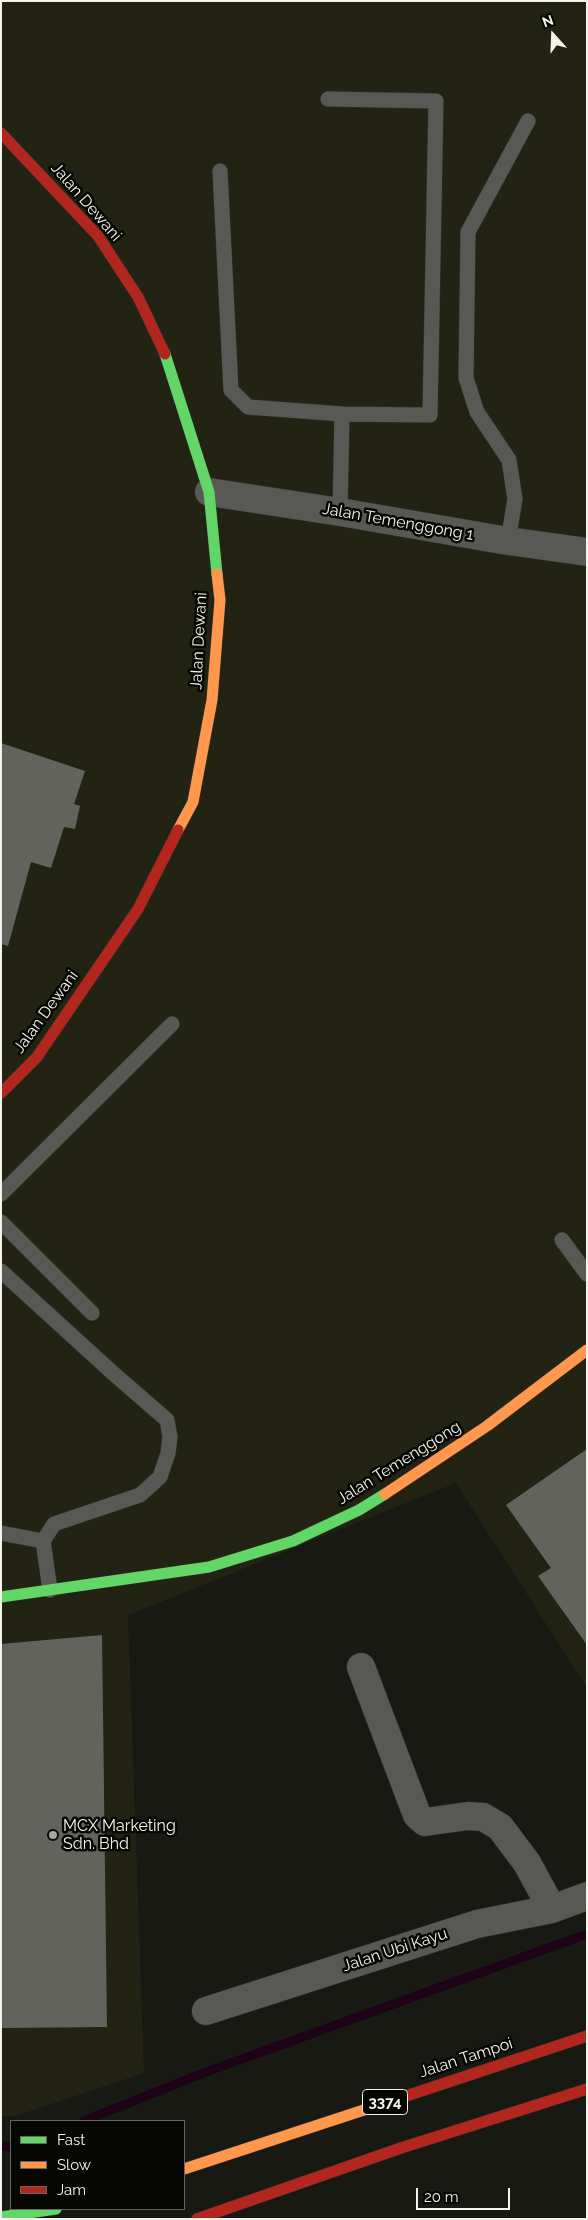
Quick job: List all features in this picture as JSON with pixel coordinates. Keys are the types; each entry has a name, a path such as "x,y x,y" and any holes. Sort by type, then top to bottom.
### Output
{"street":[{"name":"Jalan Dewani","path":"1,133 98,236 138,298 170,366 209,492 220,600 212,700 193,802 138,909 37,1057 1,1093"},
{"name":"Jalan Temenggong 1","path":"209,492 508,541 587,552"},
{"name":"Jalan Temenggong","path":"1,1597 210,1568 293,1541 359,1510 428,1467 487,1426 587,1350"},
{"path":"361,1667 417,1814 425,1822 468,1816 483,1817 500,1827 527,1863 552,1909"},
{"name":"Jalan Ubi Kayu","path":"206,2010 477,1924 552,1909 587,1896"},
{"name":"Jalan Tampoi","path":"185,2169 587,2036"},
{"path":"197,2219 401,2148 587,2089"},
{"path":"1,2217 49,2213"}],"lane":[{"path":"220,170 231,390 248,407 342,414 430,415 436,100 328,99"},
{"path":"508,541 515,499 509,460 477,412 466,378 468,232 528,121"},
{"path":"340,512 342,414"},
{"path":"1,1194 172,1024"},
{"path":"1,1222 92,1313"},
{"path":"562,1240 587,1274"},
{"path":"1,1272 167,1420 170,1437 168,1453 160,1477 140,1495 54,1524 43,1540 50,1590"},
{"path":"1,1533 43,1540"}],"shaded area":[{"path":"1,1 587,1 587,1688 456,1483 128,1615 144,2073 12,2117 1,2116"}],"building":[{"path":"1,743 85,771 74,804 80,806 75,829 64,827 51,868 31,862 8,946 1,944"},
{"path":"587,1449 587,1645 538,1576 551,1568 506,1505"},
{"name":"MCX Marketing Sdn. Bhd","path":"102,1635 107,2027 1,2028 1,1644"}],"waterway":[{"path":"86,2120 206,2072 587,1934"},
{"path":"1,2146 10,2147"}],"traffic: fast":[{"path":"165,354 209,492 217,574"},
{"path":"1,1597 209,1567 293,1541 359,1510 385,1494"},
{"path":"1,2217 49,2210"}],"traffic: slow":[{"path":"178,830 193,802 212,700 220,600 217,574"},
{"path":"385,1494 487,1426 587,1350"},
{"path":"185,2169 370,2108"}],"traffic: jam":[{"path":"1,133 98,236 138,297 165,354"},
{"path":"1,1093 37,1057 138,909 178,830"},
{"path":"370,2108 587,2036"},
{"path":"197,2219 401,2148 587,2089"}],"place":[{"name":"MCX Marketing Sdn. Bhd","path":"53,1835"}]}
